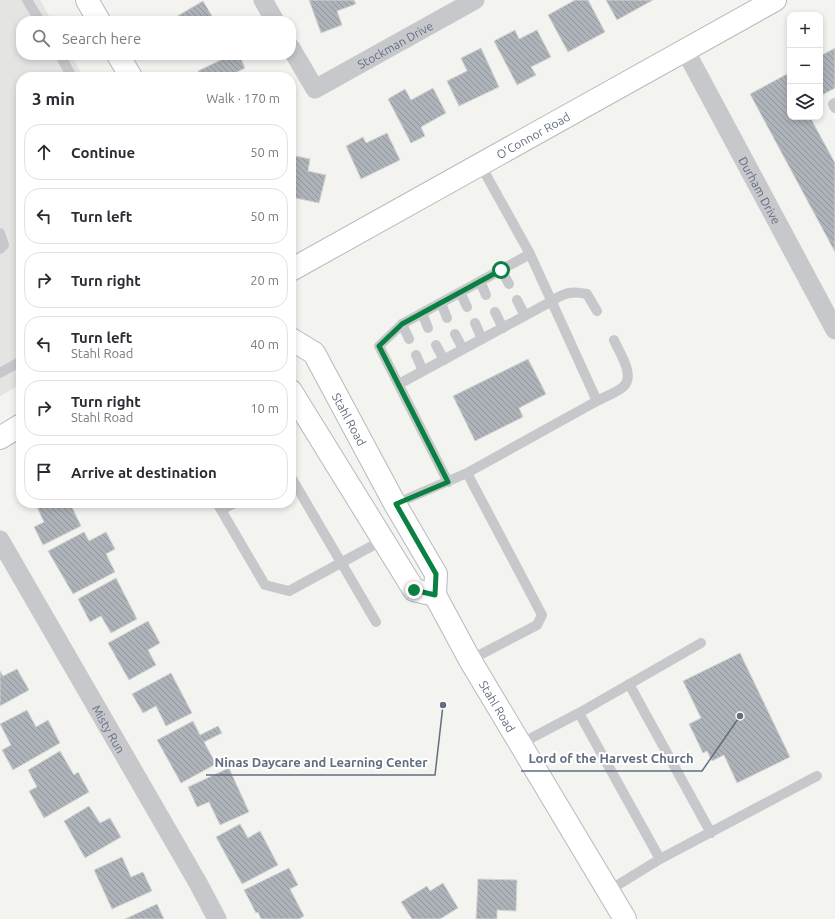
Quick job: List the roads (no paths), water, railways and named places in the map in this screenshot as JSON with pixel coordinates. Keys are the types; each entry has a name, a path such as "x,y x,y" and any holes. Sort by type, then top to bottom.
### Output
{"street":[{"path":"87,0 96,16"},
{"path":"264,0 273,16"},
{"name":"Stockman Drive","path":"296,57 315,89 475,0"},
{"name":"O'Connor Road","path":"296,267 775,0"},
{"name":"Durham Drive","path":"685,50 835,330"},
{"path":"121,60 128,72"},
{"name":"Stahl Road","path":"296,342 314,353 436,574 435,595 470,660 625,919"},
{"path":"296,399 414,590 435,595"},
{"path":"0,438 16,428"},
{"name":"Misty Run","path":"0,540 198,882 217,919"}],"lane":[{"path":"27,0 37,16"},
{"path":"63,60 69,72"},
{"path":"835,103 833,104 835,108"},
{"path":"480,164 530,254 598,401"},
{"path":"0,233 4,245 0,249"},
{"path":"448,482 379,346 402,324 530,254"},
{"path":"501,270 509,284"},
{"path":"480,281 486,295"},
{"path":"460,292 467,307"},
{"path":"399,384 525,316 562,294 577,292 587,294 598,311"},
{"path":"517,300 525,316"},
{"path":"440,303 447,318"},
{"path":"495,312 503,328"},
{"path":"422,313 428,328"},
{"path":"475,323 482,339"},
{"path":"402,324 409,339"},
{"path":"455,334 463,349"},
{"path":"396,504 467,474 623,387 628,382 628,372 614,340"},
{"path":"436,345 444,360"},
{"path":"416,355 423,371"},
{"path":"0,373 16,364"},
{"path":"467,474 542,615 537,625 470,660"},
{"path":"296,486 376,622"},
{"path":"220,508 265,585 289,591 383,540"},
{"path":"520,744 701,643"},
{"path":"629,684 712,833"},
{"path":"579,712 660,859"},
{"path":"608,891 660,859 818,776"}],"place":[{"name":"Ninas Daycare and Learning Center","path":"443,705"},
{"name":"Lord of the Harvest Church","path":"740,716"}]}
